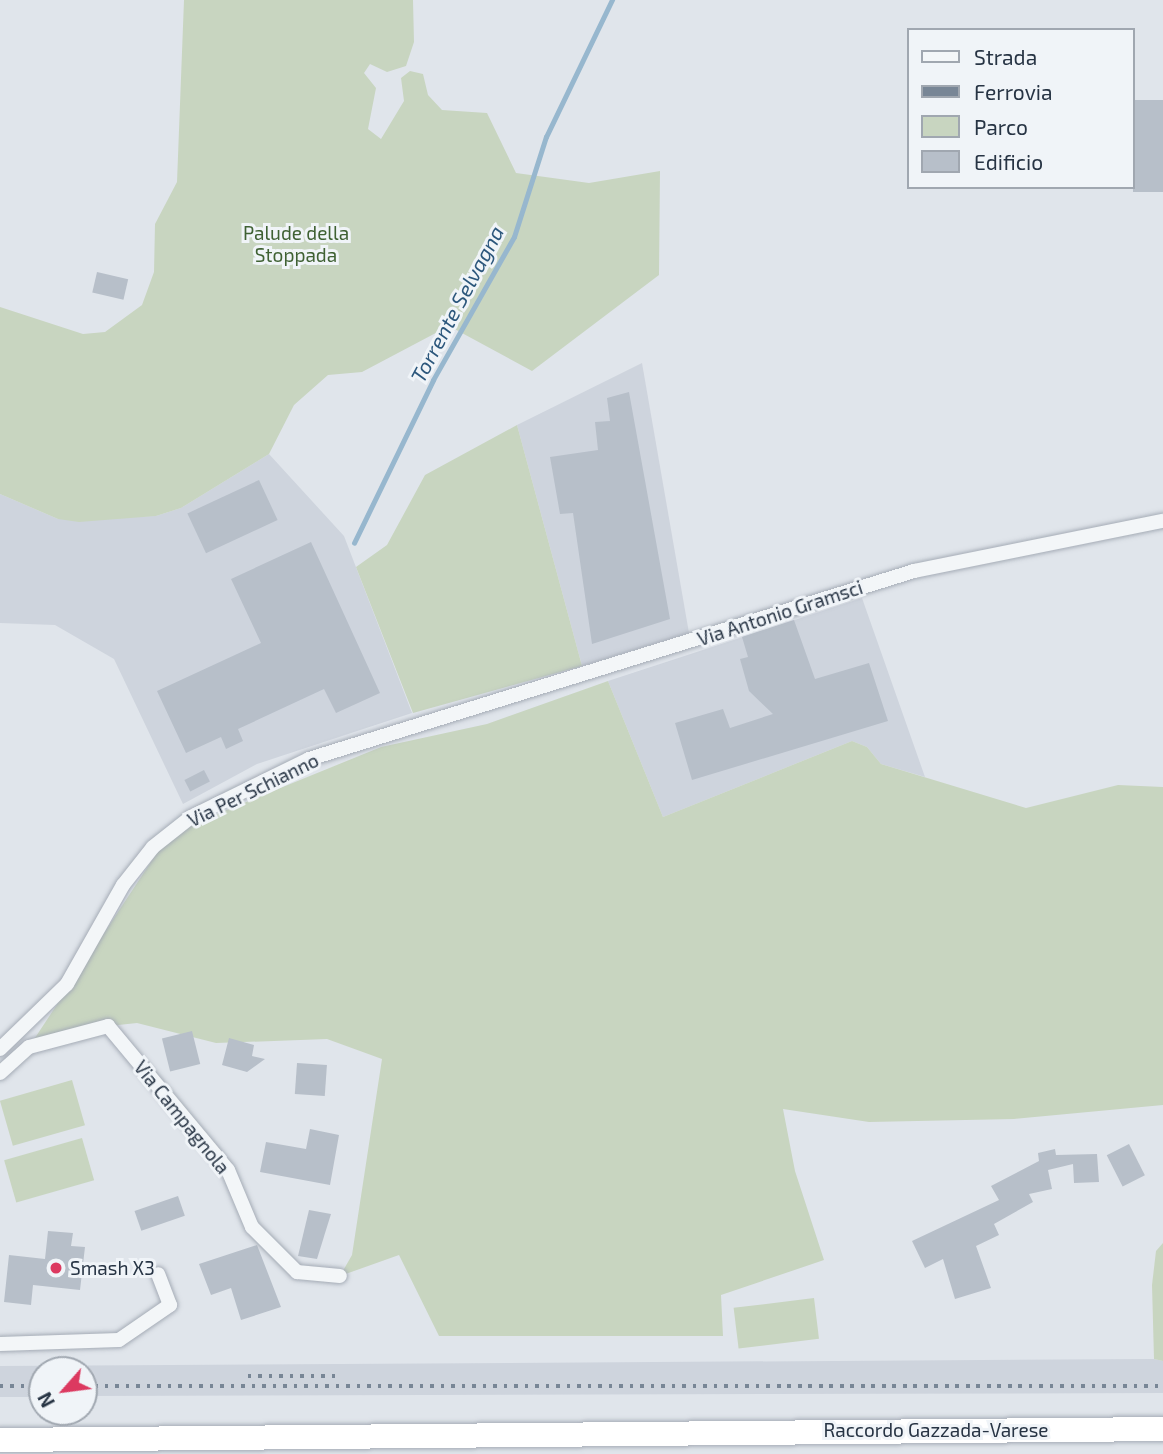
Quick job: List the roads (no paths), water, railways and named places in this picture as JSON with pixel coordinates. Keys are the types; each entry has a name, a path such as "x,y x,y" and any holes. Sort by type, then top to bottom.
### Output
{"highway":[{"name":"Raccordo Gazzada-Varese","path":"0,1440 632,1449 709,1436 1163,1429"},
{"path":"481,1454 632,1449"}],"street":[{"name":"Via Antonio Gramsci","path":"404,732 914,571 1163,521"},
{"name":"Via Per Schianno","path":"0,1049 67,984 123,885 153,847 181,825 309,759 404,732"},
{"name":"Via Campagnola","path":"0,1073 29,1047 108,1026 228,1170 252,1227 297,1272 340,1276"},
{"path":"0,1344 119,1340 170,1305 158,1274"}],"waterway":[{"name":"Torrente Selvagna","path":"354,543 433,380 514,237 546,137 612,0"}],"railway":[{"path":"248,1376 339,1376"},
{"path":"0,1386 28,1386"},
{"path":"98,1386 1163,1386"}],"place":[{"name":"Smash X3","path":"56,1268"}],"park label":[{"name":"Palude della Stoppada","path":"296,244"}]}
